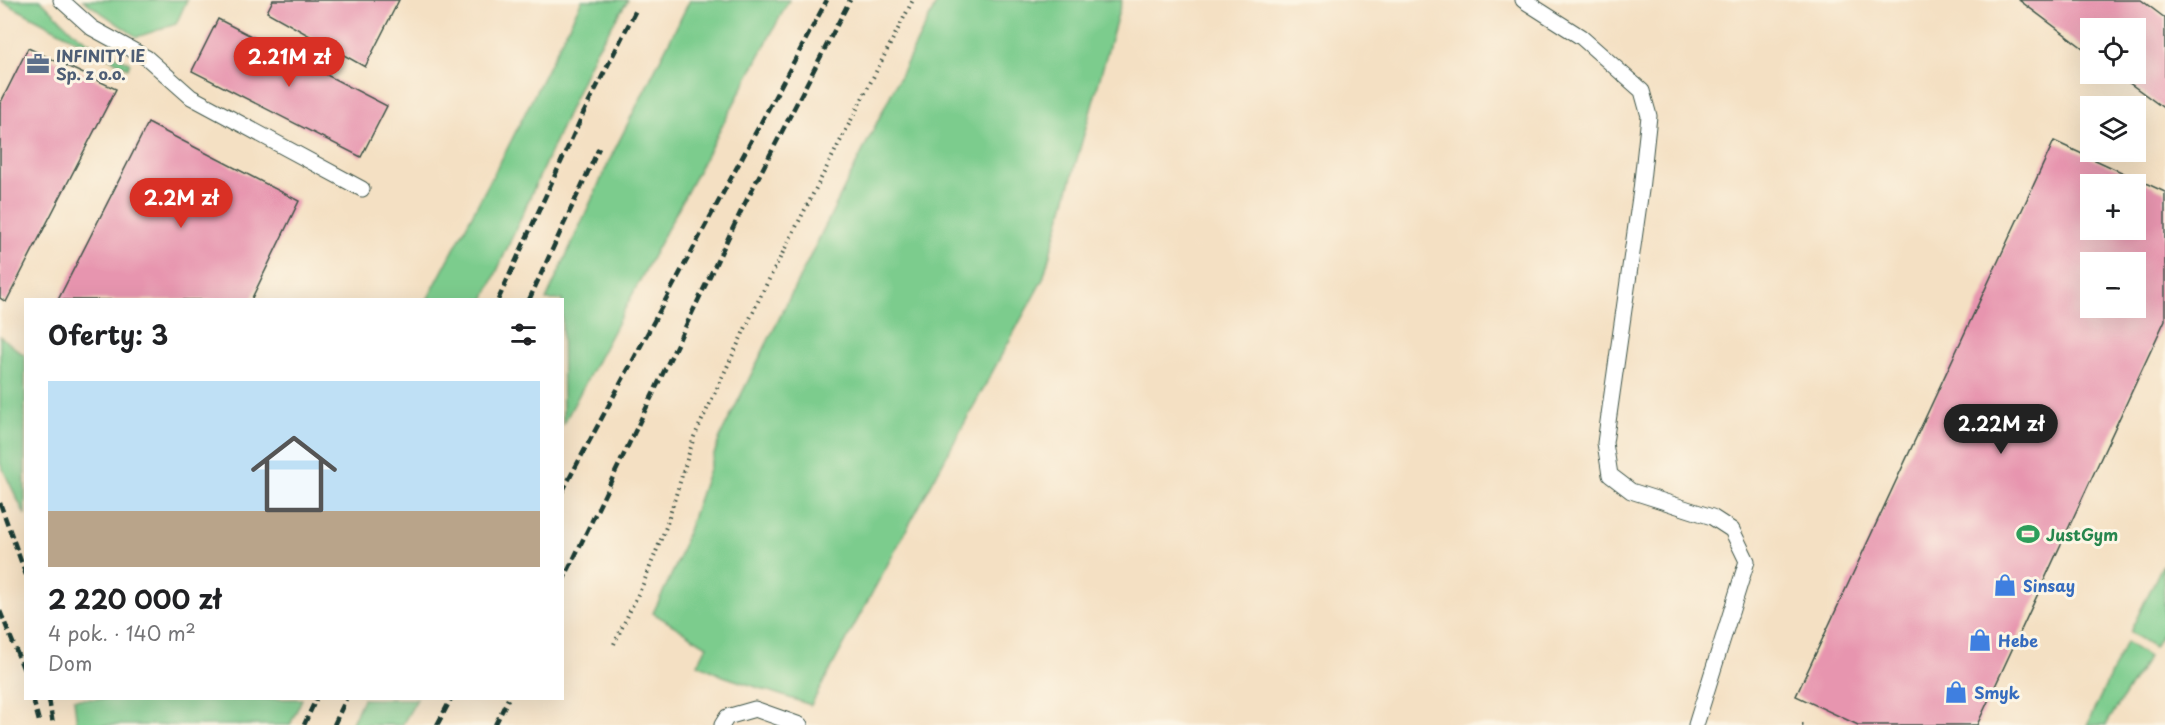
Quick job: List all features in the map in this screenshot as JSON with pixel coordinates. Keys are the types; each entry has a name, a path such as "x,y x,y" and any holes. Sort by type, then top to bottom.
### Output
{"lane":[{"path":"61,0 92,28 147,58 191,97 362,189"},
{"path":"1523,0 1581,37 1642,91 1649,116 1641,190 1605,443 1610,475 1631,491 1712,517 1732,530 1747,561 1696,725"},
{"path":"722,725 727,717 755,709 800,725"}],"path":[{"path":"614,644 643,584 666,527 694,437 762,293 913,0"},
{"path":"1802,725 1808,725"}],"green space":[{"path":"0,0 41,0 72,31 91,44 130,63 128,68"},
{"path":"83,0 187,0 176,24 137,37"},
{"path":"582,0 628,0 595,52 485,298 428,298"},
{"path":"690,0 789,0 564,423 564,298 547,298 612,155"},
{"path":"938,0 1122,0 1043,279 811,705 723,676 698,664 707,646 653,613 677,563 720,437"},
{"path":"0,336 24,355 24,513 0,463"},
{"path":"2163,564 2165,629 2154,647 2130,632"},
{"path":"2126,642 2148,657 2106,725 2087,725"},
{"path":"74,700 302,700 290,725 77,725"},
{"path":"363,700 416,700 402,725 351,725"}],"building":[{"path":"273,0 399,0 365,67 267,12"},
{"path":"2019,0 2141,0 2165,18 2165,109 2131,84 2146,84 2146,18 2080,18 2080,46"},
{"path":"218,19 387,106 361,157 192,71"},
{"path":"28,48 116,89 6,302 0,298 0,104"},
{"path":"148,123 299,201 252,298 59,298"},
{"path":"2054,141 2080,153 2080,162 2100,162 2126,174 2080,174 2080,240 2146,240 2146,183 2165,192 2165,320 1977,725 1858,725 1796,696"}],"railway":[{"path":"564,488 827,0"},
{"path":"564,579 744,205 850,0"},
{"path":"499,298 583,114 636,10"},
{"path":"530,298 599,148"},
{"path":"0,503 24,569"},
{"path":"0,611 24,670"},
{"path":"33,700 40,725"},
{"path":"49,700 53,725"},
{"path":"304,725 316,700"},
{"path":"334,725 346,700"},
{"path":"437,725 450,700"},
{"path":"495,725 508,700"}],"place":[{"name":"INFINITY IE Sp. z o.o.","path":"38,64"},
{"name":"JustGym","path":"2028,534"},
{"name":"Sinsay","path":"2005,585"},
{"name":"Hebe","path":"1980,640"},
{"name":"Smyk","path":"1956,692"}]}
